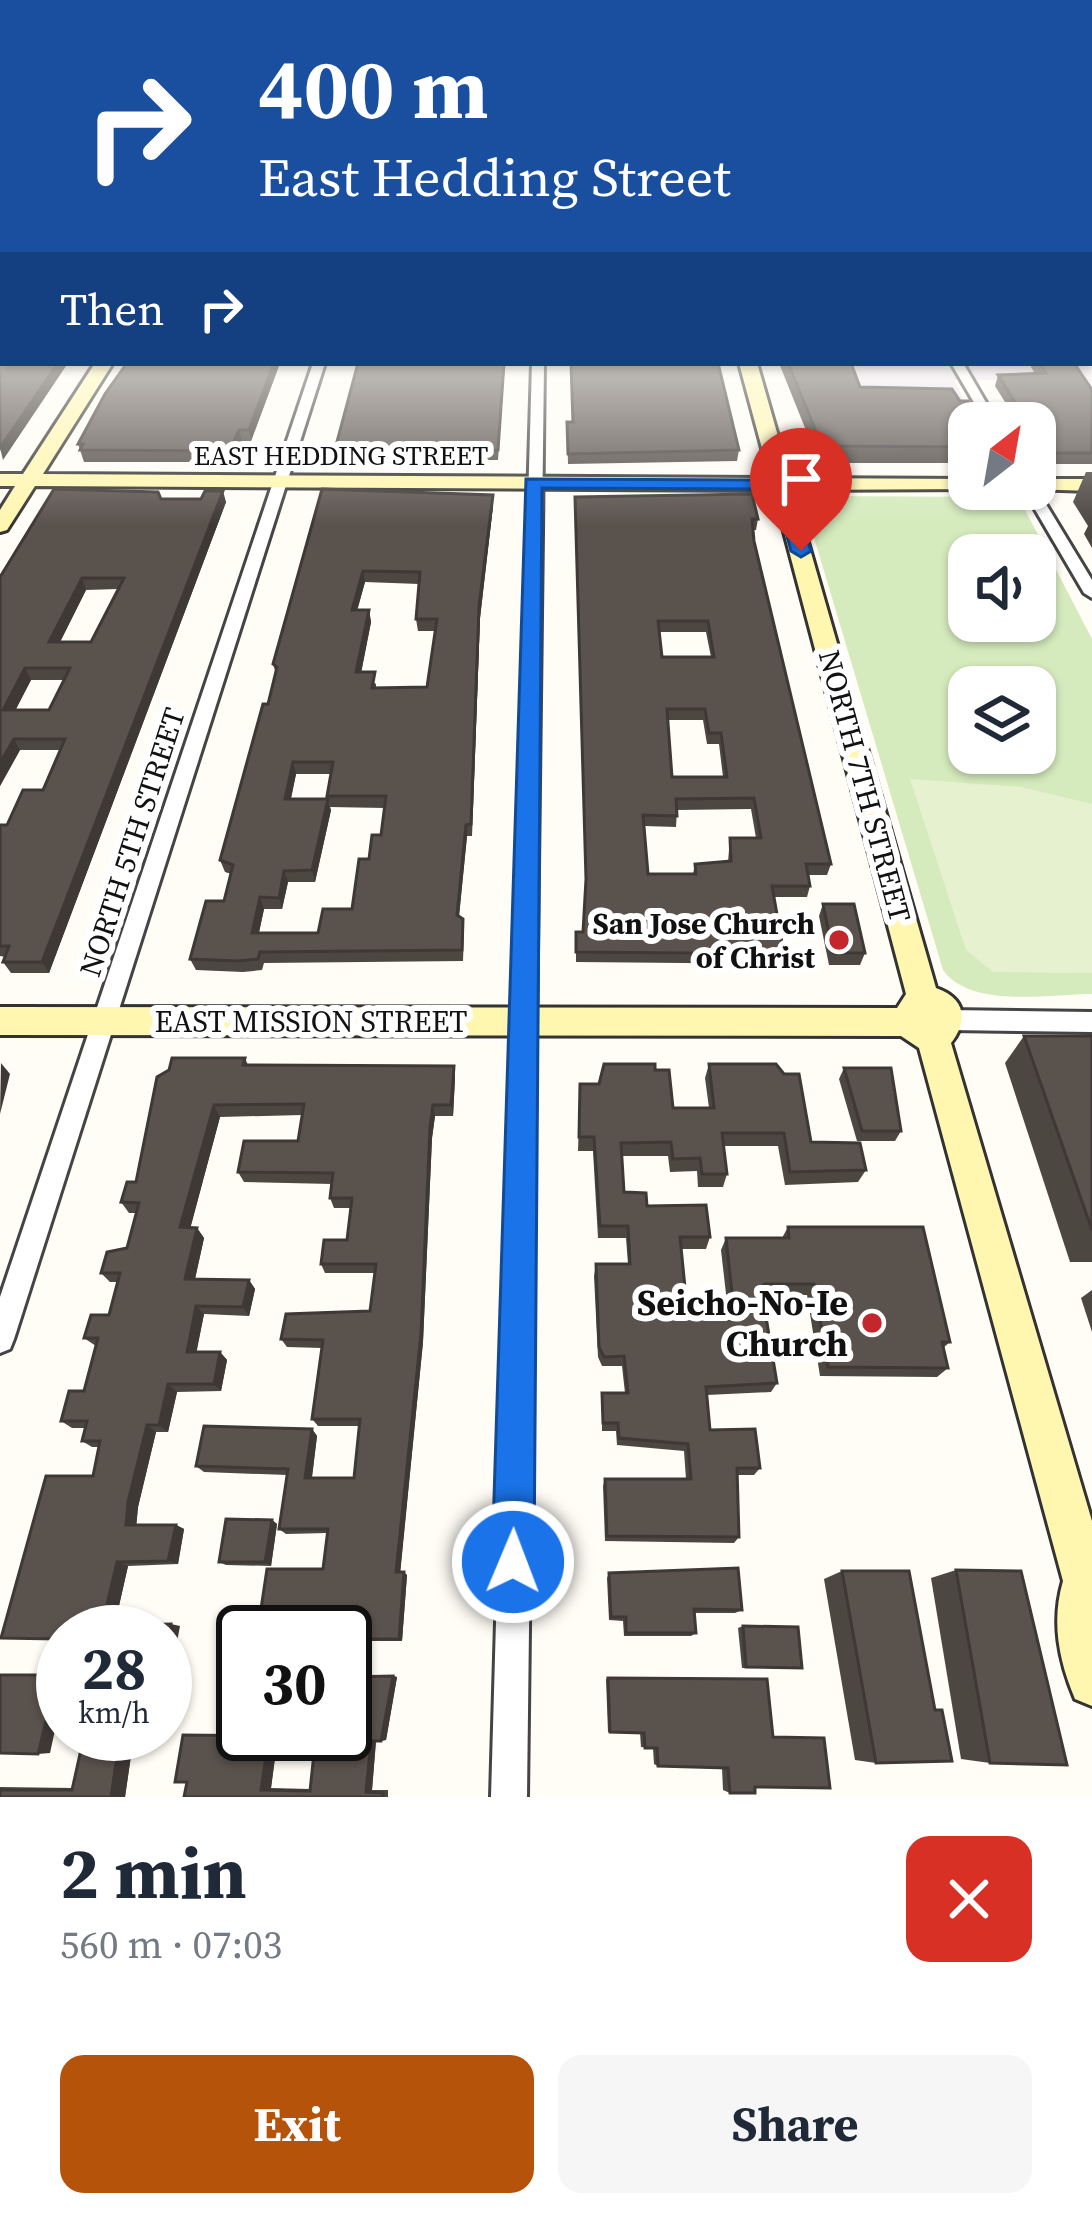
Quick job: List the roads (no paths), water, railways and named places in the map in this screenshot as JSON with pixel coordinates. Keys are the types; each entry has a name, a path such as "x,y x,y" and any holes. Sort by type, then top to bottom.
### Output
{"street":[{"path":"0,526 102,366"},
{"name":"NORTH 5TH STREET","path":"0,1339 319,366"},
{"path":"508,1797 538,366"},
{"name":"NORTH 7TH STREET","path":"749,366 1088,1594 1080,1640 1092,1682"},
{"path":"959,366 980,402"},
{"name":"EAST HEDDING STREET","path":"0,480 948,484"},
{"path":"1056,486 1092,485"},
{"path":"1046,510 1092,593"},
{"name":"EAST MISSION STREET","path":"0,1021 1092,1022"}],"place":[{"name":"San Jose Church of Christ","path":"839,940"},
{"name":"Seicho-No-Ie Church","path":"872,1323"}]}
